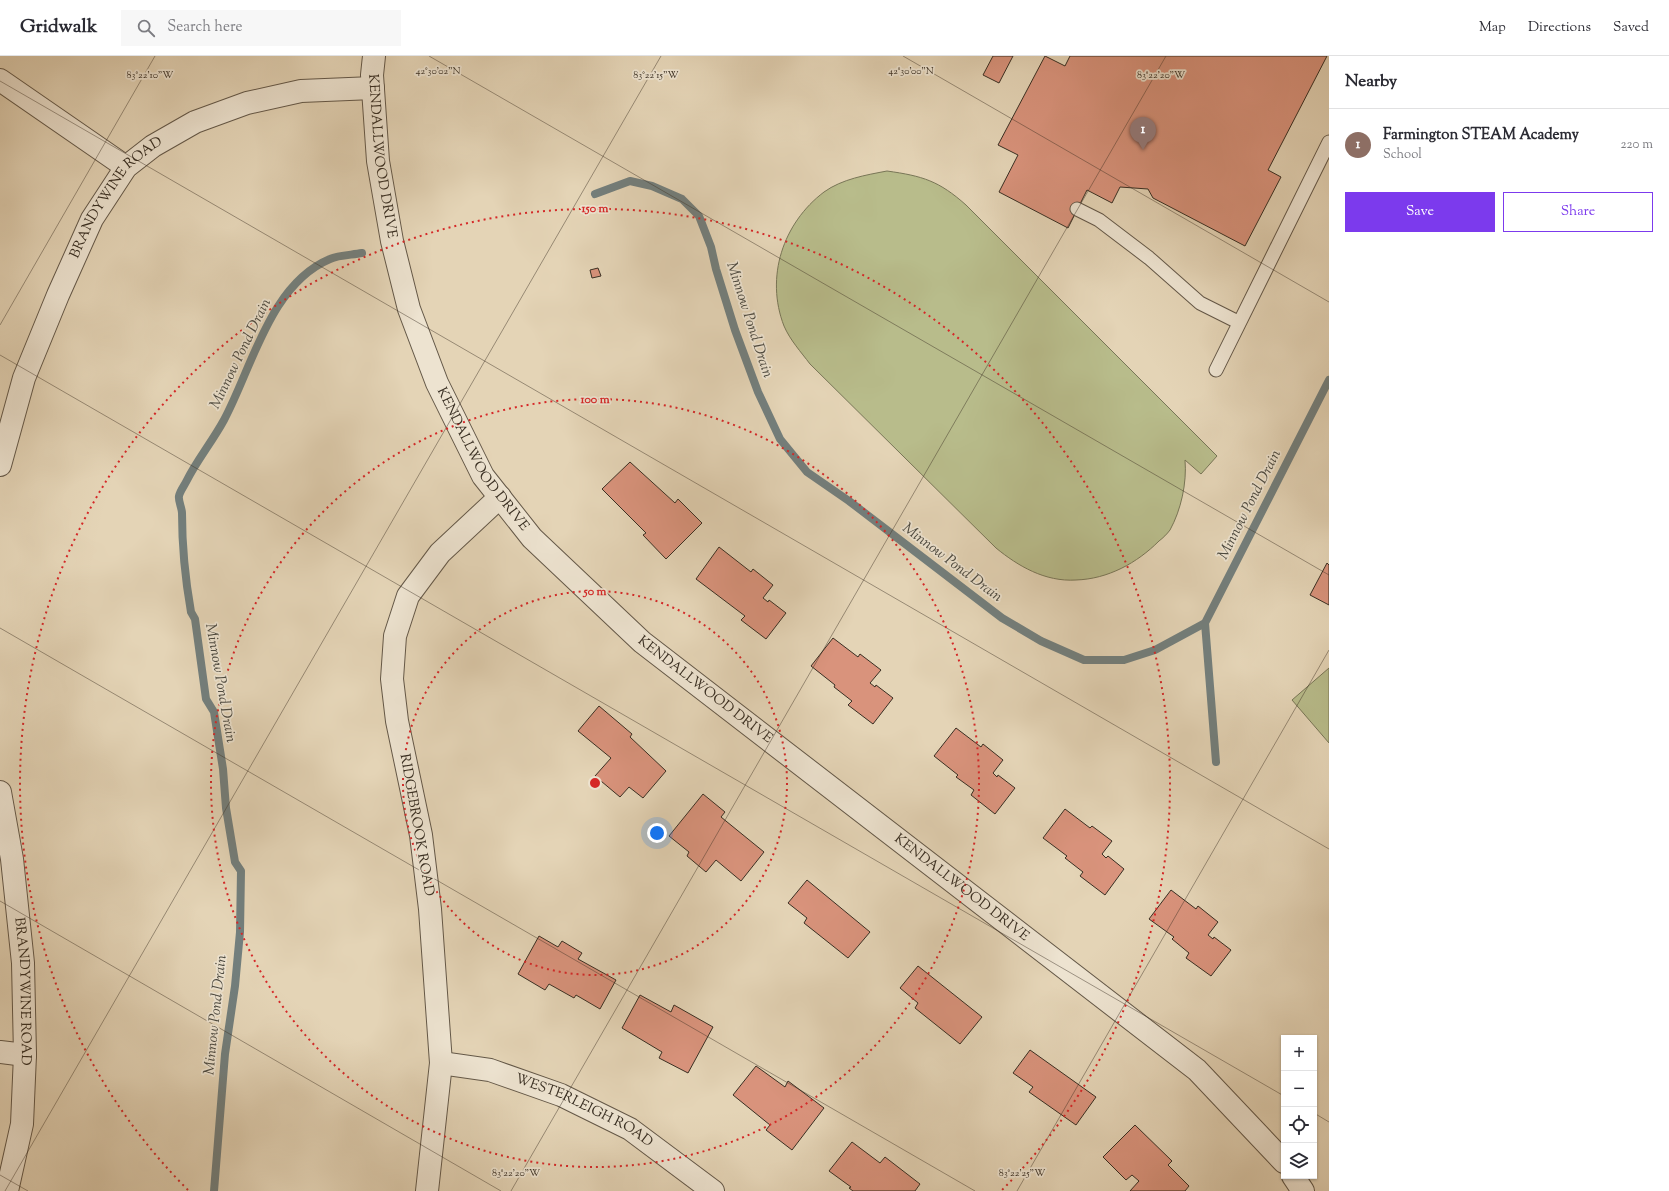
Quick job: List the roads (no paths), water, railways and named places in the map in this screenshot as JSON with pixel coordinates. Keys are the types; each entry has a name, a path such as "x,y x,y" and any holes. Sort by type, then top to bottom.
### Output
{"street":[{"name":"KENDALLWOOD DRIVE","path":"374,56 373,88 378,161 392,241 409,309 437,383 483,476 532,538 642,642 1197,1070 1281,1159"},
{"path":"0,80 126,167"},
{"name":"BRANDYWINE ROAD","path":"0,465 24,378 58,295 92,219 126,167 153,146 195,122 247,103 301,92 373,88"},
{"name":"RIDGEBROOK ROAD","path":"427,1191 440,1063 430,910 421,836 397,721 392,679 395,636 408,596 412,590 440,553 500,497"},
{"name":"BRANDYWINE ROAD","path":"0,792 12,859 23,963 24,1055 22,1124 7,1191"},
{"path":"0,1052 24,1055"},
{"name":"WESTERLEIGH ROAD","path":"440,1063 490,1070 561,1096 630,1129 713,1191"},
{"path":"1295,1179 1303,1191"}],"lane":[{"path":"1216,370 1238,322 1329,142"},
{"path":"1077,210 1100,220 1149,258 1200,303 1238,322"}],"waterway":[{"name":"Minnow Pond Drain","path":"595,194 630,181 652,186 682,199 699,216 711,247 716,269 735,330 758,392 780,439 807,472 849,501 1002,618 1041,641 1084,660 1124,660 1155,650 1205,623 1329,380"},
{"name":"Minnow Pond Drain","path":"214,1191 225,1054 235,986 240,932 241,871 235,862 226,808 223,769 214,712 206,699 195,619 191,612 183,551 182,511 179,496 195,466 224,420 265,329 277,307 292,287 309,271 330,259 362,253"},
{"path":"1205,623 1216,762"}],"place":[{"name":"Farmington STEAM Academy","path":"1143,150"}]}
